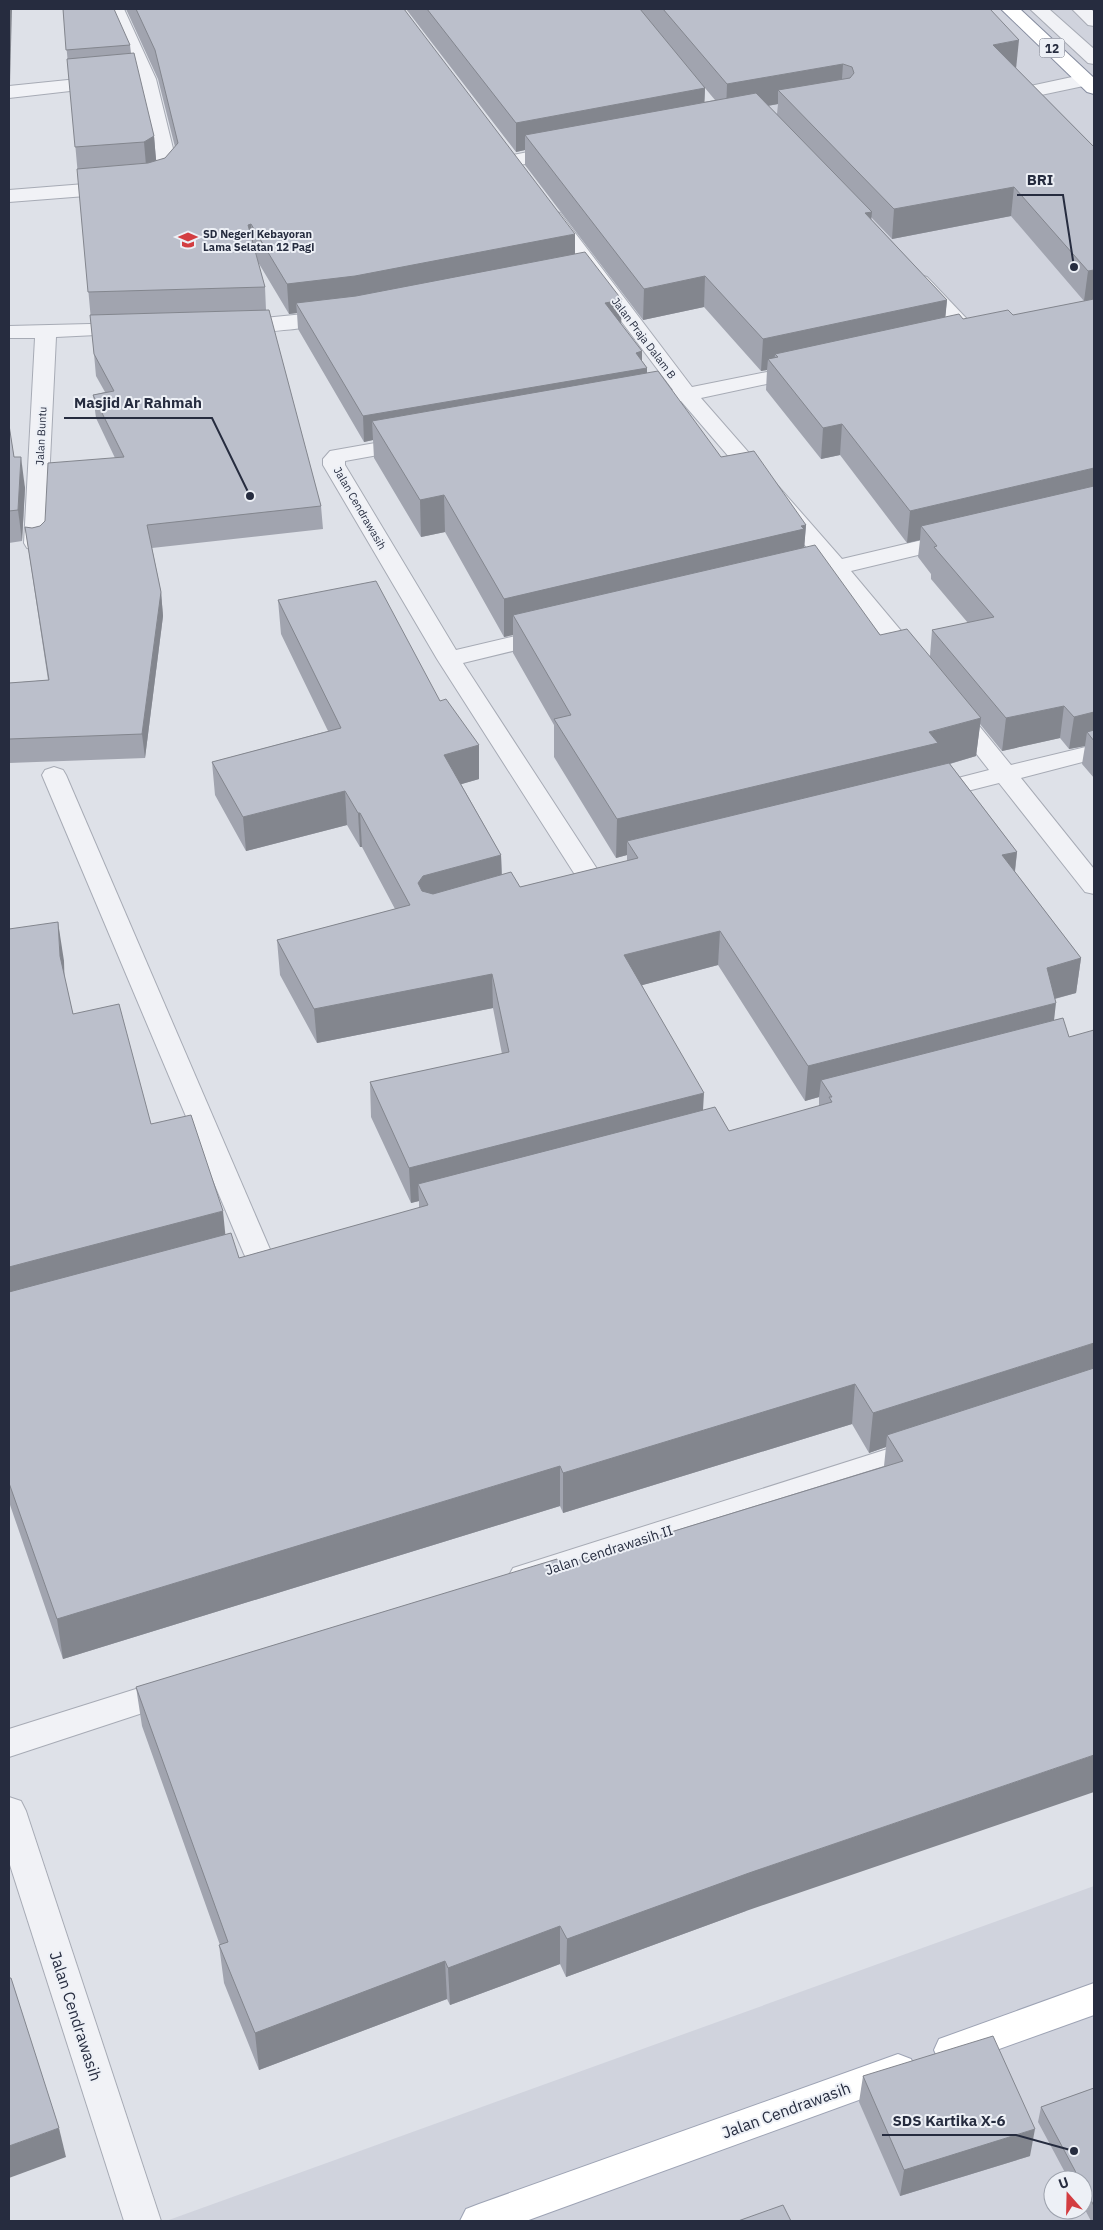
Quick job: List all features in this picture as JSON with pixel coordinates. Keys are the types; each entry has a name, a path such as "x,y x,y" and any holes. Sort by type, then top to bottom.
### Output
{"main road":[{"name":"12","path":"1010,9 1090,84"},
{"name":"Jalan Cendrawasih","path":"479,2221 1094,1999"}],"street":[{"path":"9,196 150,185 159,182 169,173 147,79 115,9"},
{"path":"1039,9 1094,59"},
{"path":"1081,9 1094,21"},
{"path":"9,92 147,79"},
{"path":"1090,84 1028,92 1094,160"},
{"path":"498,146 522,176"},
{"path":"510,161 583,147"},
{"name":"Jalan Praja Dalam B","path":"540,199 582,270 687,395"},
{"path":"904,264 966,328 944,340"},
{"path":"217,327 256,326 357,314"},
{"path":"9,332 149,328"},
{"name":"Jalan Buntu","path":"35,542 46,330"},
{"path":"618,407 687,395 820,367"},
{"path":"687,395 837,568 1007,775 1094,886"},
{"name":"Jalan Cendrawasih","path":"432,439 344,454 338,456 333,461 449,659 588,875"},
{"path":"798,577 980,534"},
{"path":"449,659 575,629"},
{"path":"902,800 1094,752"},
{"path":"54,775 271,1251 229,1262"},
{"name":"Jalan Cendrawasih II","path":"500,1586 943,1443"},
{"path":"9,1743 198,1682"},
{"name":"Jalan Cendrawasih","path":"9,1812 143,2221"}],"shaded area":[{"path":"666,9 1094,9 1094,314 980,339"},
{"path":"1094,1886 1094,2221 166,2221"}],"building":[{"path":"63,9 114,9 130,45 66,50"},
{"path":"136,9 404,9 575,234 355,276 287,284 251,224 248,225 265,287 88,292 77,169 148,163 165,158 178,143 155,50"},
{"path":"427,9 640,9 705,88 516,123"},
{"path":"663,9 990,9 1019,40 993,45 1094,147 1094,270 1088,271 1014,187 894,209 778,90 850,78 854,73 852,67 843,64 727,84"},
{"path":"134,53 154,136 144,142 75,147 67,59"},
{"path":"756,93 872,212 865,213 947,300 763,339 705,276 644,289 525,135"},
{"path":"585,252 622,300 605,303 642,351 636,353 647,368 363,416 296,303 356,296"},
{"path":"1094,299 1094,468 910,511 842,424 823,428 768,359 778,357 775,354 959,314 963,319 1008,310 1013,315"},
{"path":"269,310 321,506 147,525 161,592 142,734 9,739 9,683 49,680 25,527 40,526 45,521 48,463 124,457 93,395 114,391 94,354 90,315"},
{"path":"658,371 721,457 754,451 806,525 801,526 804,529 504,599 444,495 420,500 372,421"},
{"path":"9,425 14,457 21,457 18,510 9,511"},
{"path":"1094,486 1094,712 1074,717 1064,706 1006,718 932,630 994,617 934,547 937,546 921,526"},
{"path":"815,545 880,635 907,629 981,718 929,732 938,743 617,819 554,719 571,715 513,615"},
{"path":"376,581 440,701 446,699 479,745 444,755 501,855 423,876 418,883 422,891 433,894 511,872 520,887 638,858 627,841 949,763 1017,852 1002,855 1081,958 1047,968 1056,1003 808,1066 720,931 624,955 704,1093 409,1168 370,1082 509,1052 492,974 314,1009 277,940 410,905 360,813 358,813 345,791 243,817 212,762 341,728 278,600"},
{"path":"1094,730 1094,741 1087,732"},
{"path":"58,922 60,956 73,1014 119,1004 151,1124 191,1115 223,1211 9,1267 9,929"},
{"path":"1063,1018 1069,1037 1094,1030 1094,1343 873,1413 855,1384 563,1473 560,1466 57,1619 9,1483 9,1292 231,1233 239,1258 428,1205 418,1184 715,1107 729,1131 832,1102 829,1097 832,1097 821,1080"},
{"path":"1094,1368 1094,1755 749,1873 567,1939 560,1926 448,1968 445,1961 255,2033 219,1945 228,1942 136,1687 557,1559 560,1566 903,1461 887,1435"},
{"path":"9,1978 11,1978 59,2128 9,2146"},
{"path":"993,2036 1035,2129 904,2170 863,2076"},
{"path":"1094,2088 1094,2206 1093,2170 1075,2170 1041,2107"},
{"path":"783,2205 791,2221 738,2221"}],"place":[{"name":"SD Negeri Kebayoran Lama Selatan 12 Pagi","path":"188,240"},
{"name":"BRI","path":"1074,267"},
{"name":"Masjid Ar Rahmah","path":"250,496"},
{"name":"SDS Kartika X-6","path":"1074,2151"}]}
